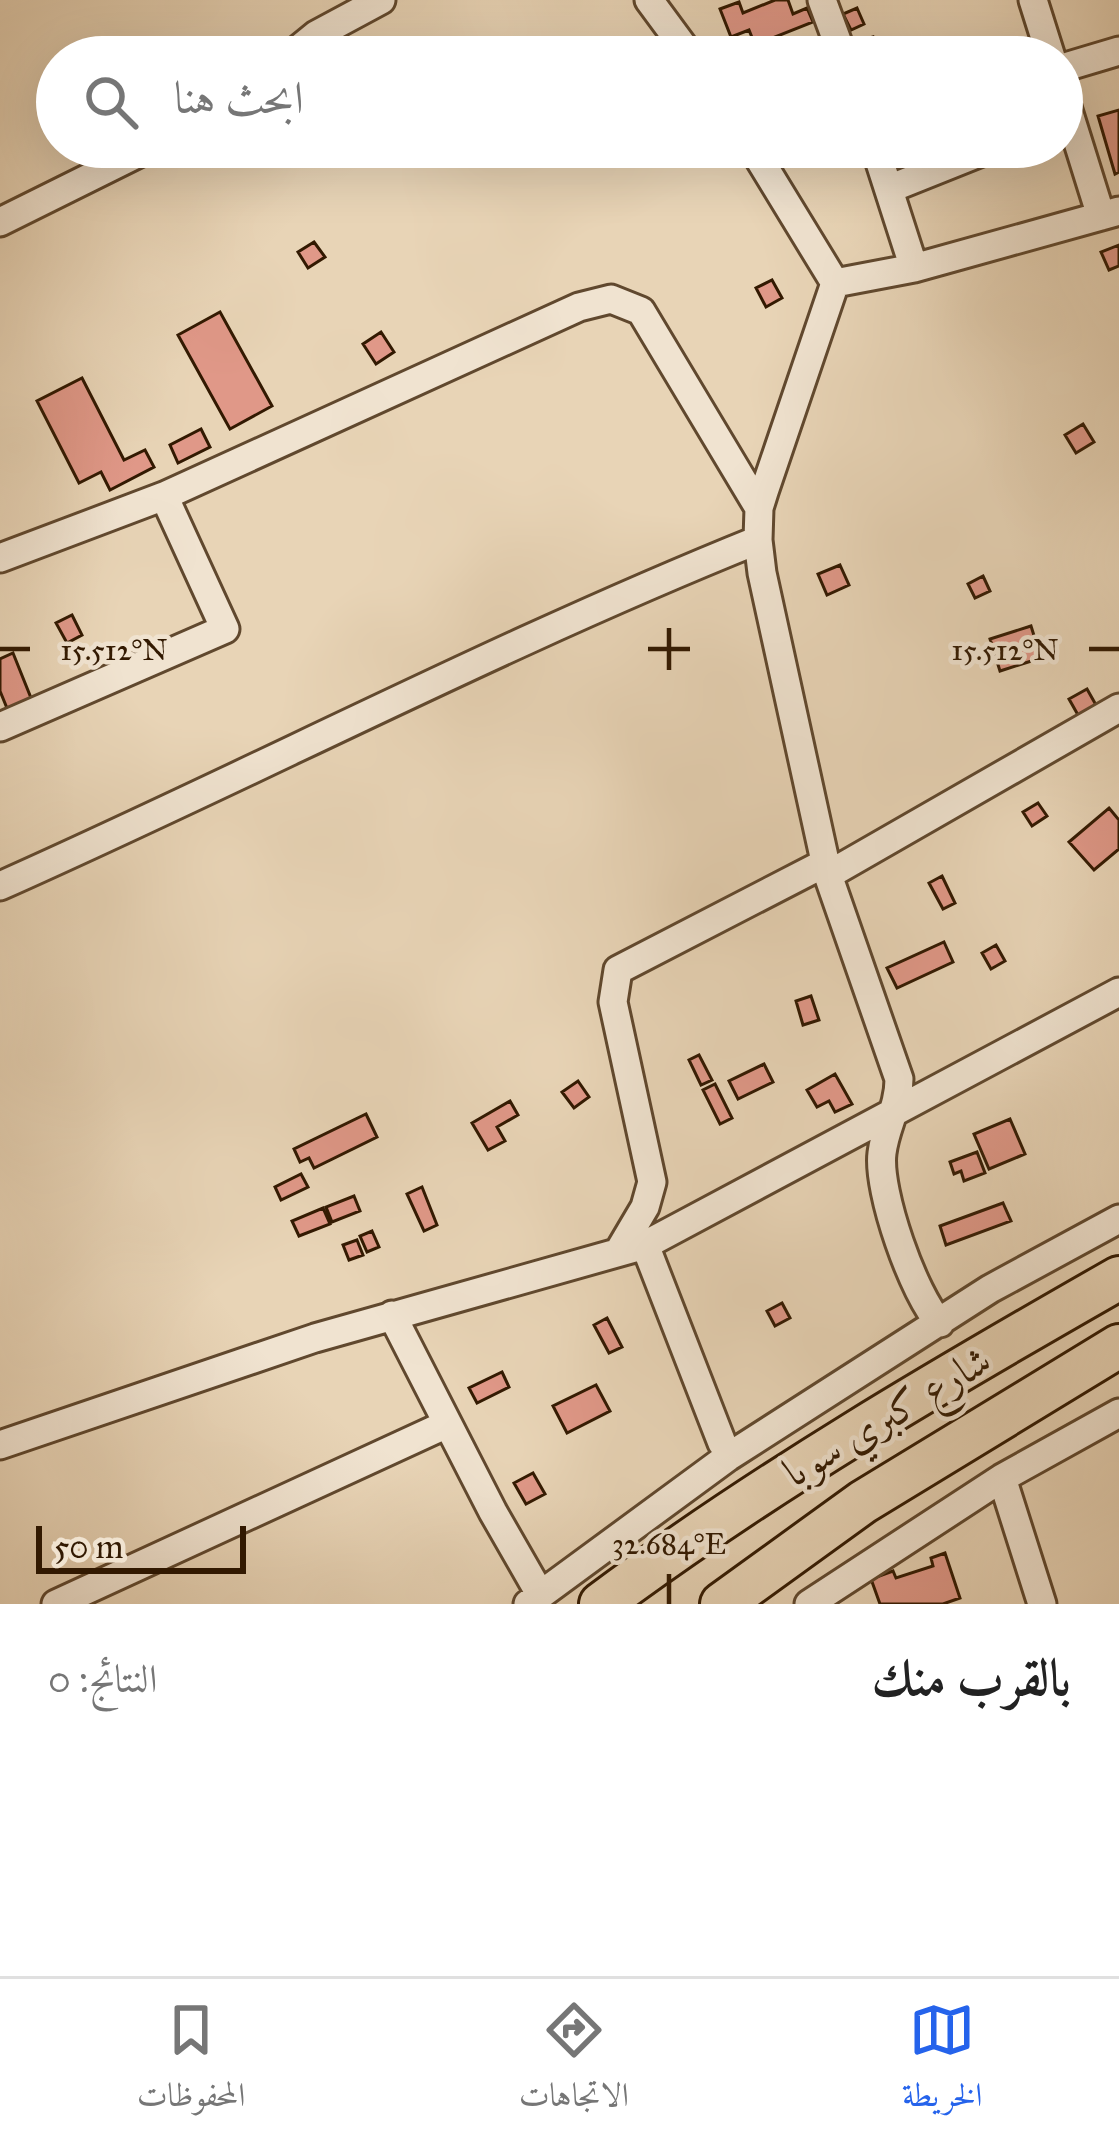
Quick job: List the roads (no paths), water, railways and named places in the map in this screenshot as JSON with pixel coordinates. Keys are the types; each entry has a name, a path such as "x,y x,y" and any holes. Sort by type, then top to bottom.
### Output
{"highway":[{"name":"شارع كبري سوبا","path":"601,1604 687,1541 932,1387 1119,1278"},
{"name":"شارع كبري سوبا","path":"722,1604 863,1502 1119,1346"},
{"path":"932,1387 964,1439"}],"street":[{"path":"315,36 381,0"},
{"path":"649,0 676,36"},
{"path":"822,0 835,36"},
{"path":"1033,0 1044,36"},
{"path":"1083,62 1119,51"},
{"path":"835,284 914,268 1110,213 1083,151"},
{"path":"0,222 109,168"},
{"path":"765,168 835,284 759,508 762,573 827,869 899,1079 882,1169 913,1279 934,1317"},
{"path":"882,168 914,268"},
{"path":"889,189 942,168"},
{"path":"0,558 164,496 579,307 610,299 640,311 759,508"},
{"path":"0,727 225,629 164,496"},
{"path":"0,886 389,702 758,540"},
{"path":"722,1443 632,1247 652,1182 613,1002 618,970 827,869 1119,708"},
{"path":"0,1445 195,1377 632,1247 1119,992"},
{"path":"534,1592 722,1443 934,1317 1119,1219"},
{"path":"392,1316 534,1592"},
{"path":"534,1592 934,1317"},
{"path":"809,1604 1002,1478 1119,1413"},
{"path":"56,1604 447,1424"},
{"path":"1002,1478 1042,1604"}]}
